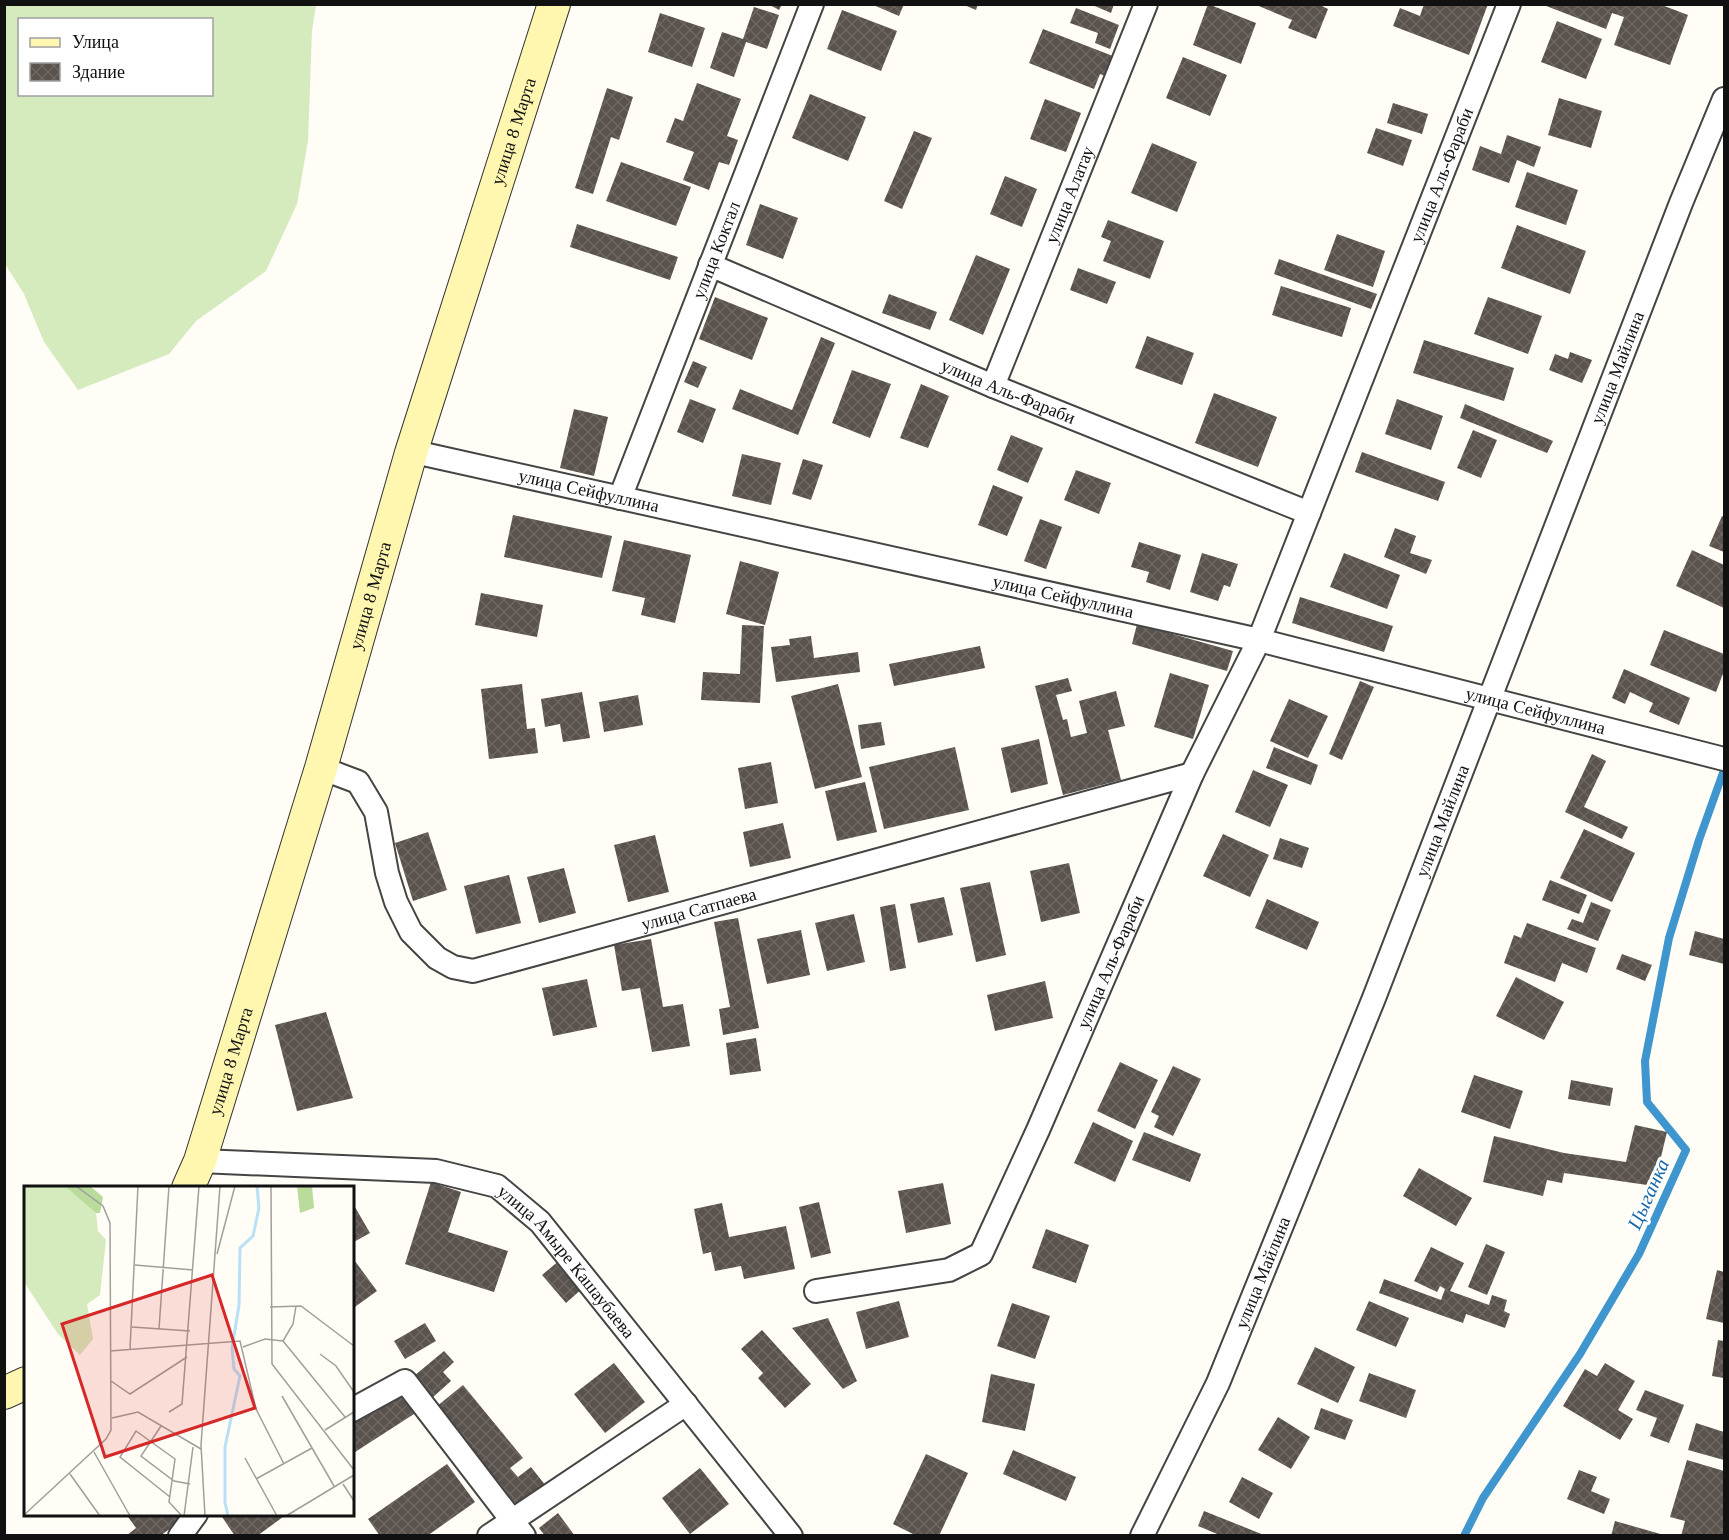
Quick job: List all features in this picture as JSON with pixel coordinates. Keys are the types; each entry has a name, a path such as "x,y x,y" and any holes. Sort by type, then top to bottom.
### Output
{"street":[{"name":"улица 8 Марта","path":"194,1174 321,768 411,453 554,4"},
{"name":"улица Коктал","path":"620,498 812,4"},
{"name":"улица Алатау","path":"993,386 1146,4"},
{"name":"улица Аль-Фараби","path":"816,1291 949,1270 981,1254 1043,1119 1192,774 1259,639 1509,4"},
{"name":"улица Майлина","path":"1142,1536 1218,1383 1374,998 1681,203 1725,99"},
{"name":"улица Аль-Фараби","path":"710,265 993,386 1309,513"},
{"name":"улица Сейфуллина","path":"411,453 430,455 1259,639 1718,757"},
{"name":"улица Сатпаева","path":"321,768 358,782 376,812 387,873 396,902 411,932 437,958 453,968 472,971 1192,774"},
{"name":"улица Амыре Кашаубаева","path":"194,1174 436,1171 497,1186 540,1222 791,1536"},
{"path":"354,1409 405,1381 518,1528"},
{"path":"4,1393 24,1384"},
{"path":"489,1536 518,1528 686,1404"},
{"path":"180,1536 195,1516"}],"green space":[{"path":"5,4 316,5 312,31 308,141 297,204 266,271 196,321 169,354 78,390 44,342 24,294 5,264"}],"building":[{"path":"768,4 782,4 779,10"},
{"path":"871,4 904,4 899,16"},
{"path":"962,4 978,4 976,10"},
{"path":"1090,4 1114,4 1111,13"},
{"path":"1208,4 1256,23 1241,64 1193,45"},
{"path":"1254,4 1318,4 1328,9 1316,39 1288,28 1292,20"},
{"path":"1424,4 1488,4 1469,55 1393,26 1400,8 1420,16"},
{"path":"1541,4 1659,4 1688,15 1670,65 1614,45 1624,17 1612,13 1606,29"},
{"path":"754,7 779,15 767,49 746,42 734,77 710,68 722,32 743,39"},
{"path":"1076,8 1119,25 1110,49 1095,43 1098,33 1070,23"},
{"path":"842,10 897,31 881,71 827,49"},
{"path":"660,13 705,28 692,67 648,52"},
{"path":"1557,21 1602,39 1586,79 1541,62"},
{"path":"1043,29 1118,58 1110,78 1100,74 1094,89 1029,63"},
{"path":"1183,57 1227,75 1210,116 1166,98"},
{"path":"697,83 741,99 727,136 738,140 729,165 719,162 709,190 683,180 694,152 666,142 675,118 683,121"},
{"path":"607,88 633,97 619,140 611,137 593,194 575,188"},
{"path":"810,94 866,117 848,161 792,138"},
{"path":"1559,98 1602,111 1591,148 1548,135"},
{"path":"1045,99 1081,113 1066,152 1030,139"},
{"path":"1393,103 1428,114 1422,134 1387,123"},
{"path":"1376,128 1412,140 1403,166 1367,153"},
{"path":"914,131 932,138 902,209 884,201"},
{"path":"1507,135 1541,147 1534,167 1517,160 1509,183 1472,170 1480,146 1501,154"},
{"path":"1152,143 1197,162 1177,212 1131,193"},
{"path":"621,162 691,187 676,226 606,201"},
{"path":"1527,172 1578,190 1566,225 1515,207"},
{"path":"1005,176 1037,189 1022,227 990,214"},
{"path":"760,204 798,218 783,259 746,245"},
{"path":"1108,220 1164,241 1150,279 1103,261 1111,241 1101,237"},
{"path":"577,224 678,257 670,280 570,247"},
{"path":"1517,225 1586,251 1570,294 1501,268"},
{"path":"1337,234 1385,251 1373,287 1324,270"},
{"path":"976,255 1010,269 983,335 949,320"},
{"path":"1279,259 1377,294 1371,309 1274,274"},
{"path":"1078,268 1116,282 1107,304 1070,290"},
{"path":"1281,286 1351,308 1342,337 1272,315"},
{"path":"889,294 937,312 930,330 882,313"},
{"path":"715,297 768,318 752,360 699,339"},
{"path":"1488,297 1542,316 1528,354 1474,334"},
{"path":"1147,336 1194,353 1182,385 1135,368"},
{"path":"821,337 835,343 798,435 732,409 740,389 792,410"},
{"path":"1424,340 1514,368 1504,401 1413,373"},
{"path":"1570,352 1592,360 1582,383 1549,370 1555,354 1568,359"},
{"path":"693,361 707,367 698,388 684,382"},
{"path":"852,370 891,384 870,438 832,423"},
{"path":"921,384 949,396 928,448 900,438"},
{"path":"1214,393 1277,417 1258,467 1195,443"},
{"path":"690,399 716,409 703,443 677,432"},
{"path":"1397,399 1443,416 1431,450 1385,434"},
{"path":"1465,404 1553,441 1547,453 1460,418"},
{"path":"574,409 608,417 594,476 560,468"},
{"path":"1473,430 1497,440 1481,478 1457,468"},
{"path":"1011,435 1043,448 1028,483 997,470"},
{"path":"1362,452 1445,482 1438,501 1355,472"},
{"path":"742,454 781,463 771,505 732,496"},
{"path":"803,459 823,465 811,500 792,494"},
{"path":"1076,470 1111,483 1099,514 1064,500"},
{"path":"993,485 1023,497 1007,536 978,525"},
{"path":"513,515 612,536 602,578 504,557"},
{"path":"1722,516 1724,517 1724,552 1709,546"},
{"path":"1040,519 1062,527 1046,569 1024,561"},
{"path":"1395,528 1416,536 1410,553 1432,560 1426,574 1384,557"},
{"path":"624,540 691,555 675,623 641,615 645,598 612,591"},
{"path":"1139,542 1181,555 1170,590 1146,582 1149,572 1131,567"},
{"path":"1692,550 1724,565 1724,608 1676,586"},
{"path":"1202,553 1238,564 1230,587 1224,585 1218,601 1190,592"},
{"path":"1344,553 1400,575 1387,609 1330,587"},
{"path":"740,561 779,572 765,625 726,614"},
{"path":"481,593 543,605 537,637 475,625"},
{"path":"1300,597 1393,626 1384,652 1292,623"},
{"path":"1137,624 1233,651 1227,671 1132,644"},
{"path":"742,625 764,626 760,703 701,700 703,672 740,674"},
{"path":"1664,630 1724,654 1724,671 1716,692 1650,665"},
{"path":"811,636 814,658 858,652 860,672 776,682 771,647 790,645 789,639"},
{"path":"980,646 985,668 894,686 889,664"},
{"path":"1624,669 1690,698 1679,725 1649,712 1653,703 1630,692 1625,704 1612,698"},
{"path":"1170,673 1209,685 1193,739 1154,727"},
{"path":"1068,678 1072,691 1056,695 1063,720 1067,719 1071,737 1087,733 1079,701 1116,691 1125,726 1108,730 1121,780 1063,795 1035,686"},
{"path":"1360,681 1374,687 1342,760 1329,754"},
{"path":"522,684 527,729 535,728 538,753 489,759 481,689"},
{"path":"838,684 862,777 815,789 791,696"},
{"path":"582,692 590,738 563,742 560,724 545,727 541,699"},
{"path":"638,695 643,725 604,732 599,702"},
{"path":"1289,699 1328,716 1308,758 1270,741"},
{"path":"881,722 885,745 861,749 858,725"},
{"path":"1039,739 1048,784 1011,793 1001,748"},
{"path":"955,747 969,810 884,829 869,767"},
{"path":"1274,747 1318,765 1311,785 1266,768"},
{"path":"1592,754 1606,761 1584,807 1628,827 1622,839 1565,812"},
{"path":"771,762 778,803 745,809 738,768"},
{"path":"1253,770 1288,785 1270,827 1235,812"},
{"path":"865,782 877,832 837,841 825,791"},
{"path":"783,823 791,858 750,867 743,832"},
{"path":"1584,829 1635,853 1612,902 1560,878"},
{"path":"428,832 447,890 413,901 395,843"},
{"path":"1223,834 1269,855 1250,897 1203,876"},
{"path":"655,835 669,892 628,902 614,845"},
{"path":"1280,838 1309,848 1302,868 1273,859"},
{"path":"1069,863 1080,913 1041,922 1030,871"},
{"path":"564,868 576,913 539,923 527,877"},
{"path":"509,875 521,923 476,934 464,886"},
{"path":"1550,880 1587,895 1579,914 1542,900"},
{"path":"990,882 1006,955 976,962 960,888"},
{"path":"944,897 953,935 918,943 910,904"},
{"path":"1267,899 1319,922 1307,950 1255,928"},
{"path":"1591,902 1611,910 1598,941 1567,929 1572,919 1583,923"},
{"path":"895,904 906,968 890,971 880,907"},
{"path":"854,914 865,962 827,971 815,923"},
{"path":"738,918 759,1028 723,1035 719,1009 730,1007 714,922"},
{"path":"1527,923 1596,948 1587,973 1562,963 1555,982 1504,963 1514,935 1521,938"},
{"path":"801,930 810,975 767,984 757,939"},
{"path":"1695,931 1724,939 1724,964 1689,955"},
{"path":"651,939 663,1007 683,1004 690,1046 652,1052 640,988 622,991 614,945"},
{"path":"1622,954 1652,965 1645,981 1616,969"},
{"path":"1516,977 1564,1002 1544,1040 1496,1016"},
{"path":"587,979 597,1027 553,1036 542,988"},
{"path":"1045,981 1053,1018 995,1031 987,995"},
{"path":"326,1012 353,1098 297,1111 275,1025"},
{"path":"756,1038 761,1071 730,1075 726,1043"},
{"path":"1120,1062 1158,1080 1135,1129 1097,1111"},
{"path":"1173,1066 1201,1079 1173,1136 1154,1127 1159,1116 1151,1112"},
{"path":"1474,1075 1523,1091 1510,1129 1461,1112"},
{"path":"1571,1080 1613,1088 1610,1106 1568,1099"},
{"path":"1093,1122 1133,1141 1115,1182 1074,1163"},
{"path":"1635,1125 1667,1132 1654,1186 1564,1173 1562,1183 1547,1180 1543,1196 1483,1182 1494,1136 1564,1153 1626,1162"},
{"path":"1144,1132 1201,1154 1190,1182 1132,1160"},
{"path":"1419,1168 1472,1198 1456,1226 1403,1196"},
{"path":"431,1182 461,1192 448,1232 508,1251 494,1292 405,1264"},
{"path":"943,1183 951,1224 906,1233 898,1191"},
{"path":"819,1202 831,1253 811,1258 799,1207"},
{"path":"722,1203 729,1237 786,1226 795,1269 744,1279 741,1266 715,1271 711,1252 703,1254 694,1209"},
{"path":"354,1205 370,1233 354,1242"},
{"path":"1046,1229 1089,1245 1076,1283 1032,1268"},
{"path":"1486,1244 1505,1252 1487,1295 1468,1287"},
{"path":"1431,1247 1464,1263 1450,1291 1489,1305 1492,1295 1507,1300 1504,1311 1510,1314 1505,1328 1466,1314 1463,1323 1379,1293 1384,1279 1441,1300 1445,1289 1440,1286 1437,1292 1414,1281"},
{"path":"354,1260 377,1291 354,1308"},
{"path":"560,1260 584,1287 566,1303 542,1275"},
{"path":"1717,1270 1724,1272 1724,1323 1706,1319"},
{"path":"899,1301 909,1337 866,1349 856,1312"},
{"path":"1369,1301 1409,1318 1396,1347 1356,1330"},
{"path":"1012,1303 1050,1316 1035,1359 997,1346"},
{"path":"828,1318 857,1381 843,1389 792,1328"},
{"path":"425,1323 436,1341 405,1359 394,1341"},
{"path":"762,1330 811,1384 785,1408 758,1378 763,1373 741,1349"},
{"path":"1718,1340 1724,1341 1724,1378 1712,1376"},
{"path":"1315,1347 1355,1367 1338,1403 1297,1384"},
{"path":"444,1351 454,1362 443,1372 451,1381 432,1398 414,1376"},
{"path":"614,1363 645,1402 605,1433 574,1394"},
{"path":"1605,1363 1635,1381 1618,1410 1633,1419 1620,1440 1563,1406 1585,1369 1597,1376"},
{"path":"1369,1373 1416,1390 1406,1418 1359,1401"},
{"path":"991,1374 1035,1384 1025,1431 982,1422"},
{"path":"463,1385 523,1458 510,1468 518,1477 531,1467 546,1486 519,1508 436,1407"},
{"path":"1645,1390 1684,1405 1669,1443 1650,1436 1657,1418 1636,1410"},
{"path":"400,1391 414,1414 354,1453 354,1421"},
{"path":"1321,1408 1353,1420 1345,1440 1314,1429"},
{"path":"1278,1417 1310,1437 1291,1469 1258,1450"},
{"path":"1696,1423 1724,1432 1724,1460 1688,1450"},
{"path":"1013,1450 1076,1477 1066,1501 1003,1474"},
{"path":"926,1454 968,1473 939,1536 917,1536 893,1524"},
{"path":"1687,1460 1724,1471 1724,1536 1681,1536 1685,1521 1670,1517"},
{"path":"447,1464 475,1502 427,1536 380,1536 368,1519"},
{"path":"700,1468 729,1504 690,1534 662,1498"},
{"path":"1579,1470 1597,1477 1591,1491 1610,1499 1604,1514 1567,1499"},
{"path":"1242,1477 1273,1493 1259,1519 1229,1502"},
{"path":"1204,1511 1264,1536 1222,1536 1198,1526"},
{"path":"558,1513 575,1536 545,1536 539,1528"},
{"path":"127,1516 187,1516 160,1536 126,1536 136,1528"},
{"path":"221,1516 284,1516 257,1536 235,1536"},
{"path":"1615,1521 1664,1535 1664,1536 1611,1536"}],"waterway":[{"name":"Цыганка","path":"1464,1536 1483,1498 1580,1354 1639,1254 1686,1150 1647,1102 1645,1061 1669,938 1699,840 1724,770"}]}
